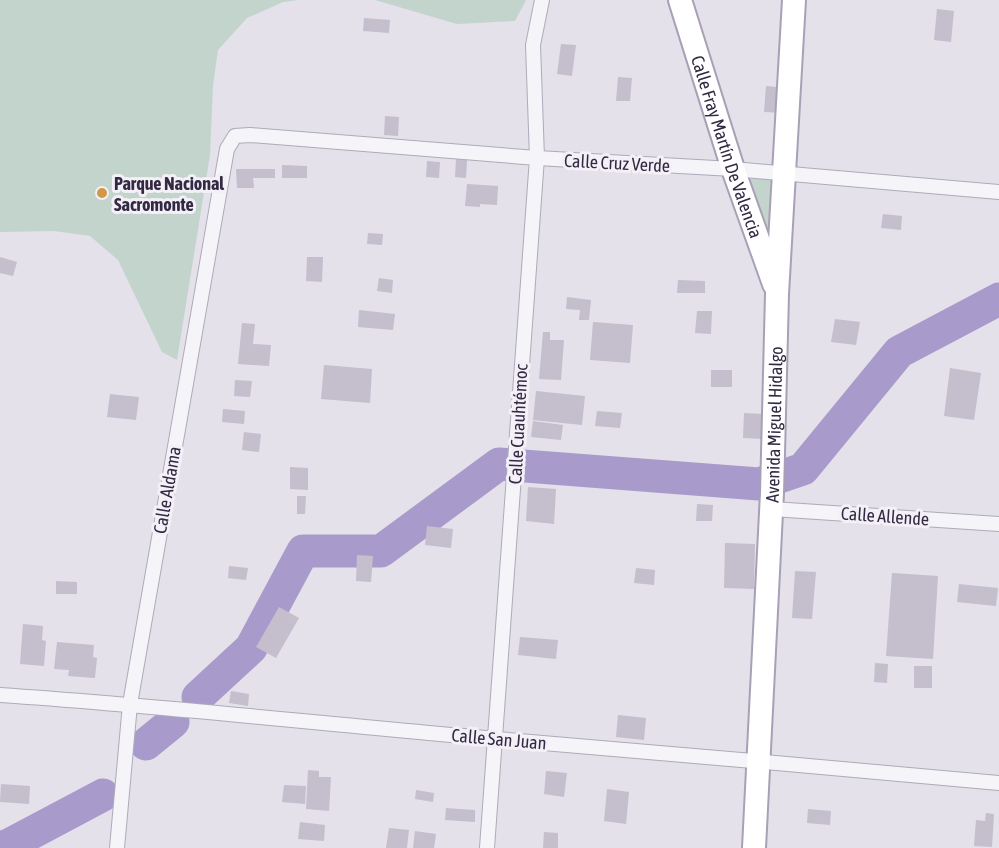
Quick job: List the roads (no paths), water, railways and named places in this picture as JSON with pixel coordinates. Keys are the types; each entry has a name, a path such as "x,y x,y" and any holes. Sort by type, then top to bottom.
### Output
{"main road":[{"name":"Calle Fray Martín De Valencia","path":"680,0 733,169 777,294"},
{"name":"Avenida Miguel Hidalgo","path":"754,848 772,501 777,294 794,0"}],"street":[{"name":"Calle Cuauhtémoc","path":"487,848 537,158 533,45 542,0"},
{"name":"Calle Cruz Verde","path":"235,136 250,135 537,158 733,169 999,192"},
{"name":"Calle Aldama","path":"117,848 130,704 227,149 235,136"},
{"name":"Calle Allende","path":"772,501 999,524"},
{"name":"Calle San Juan","path":"0,695 130,704 999,783"}],"waterway":[{"path":"198,697 251,648 303,551 381,551 499,464 759,484 803,469 899,352 999,299"},
{"path":"146,744 173,722"},
{"path":"0,847 7,846 103,795"}],"place":[{"name":"Parque Nacional Sacromonte","path":"102,193"}]}
